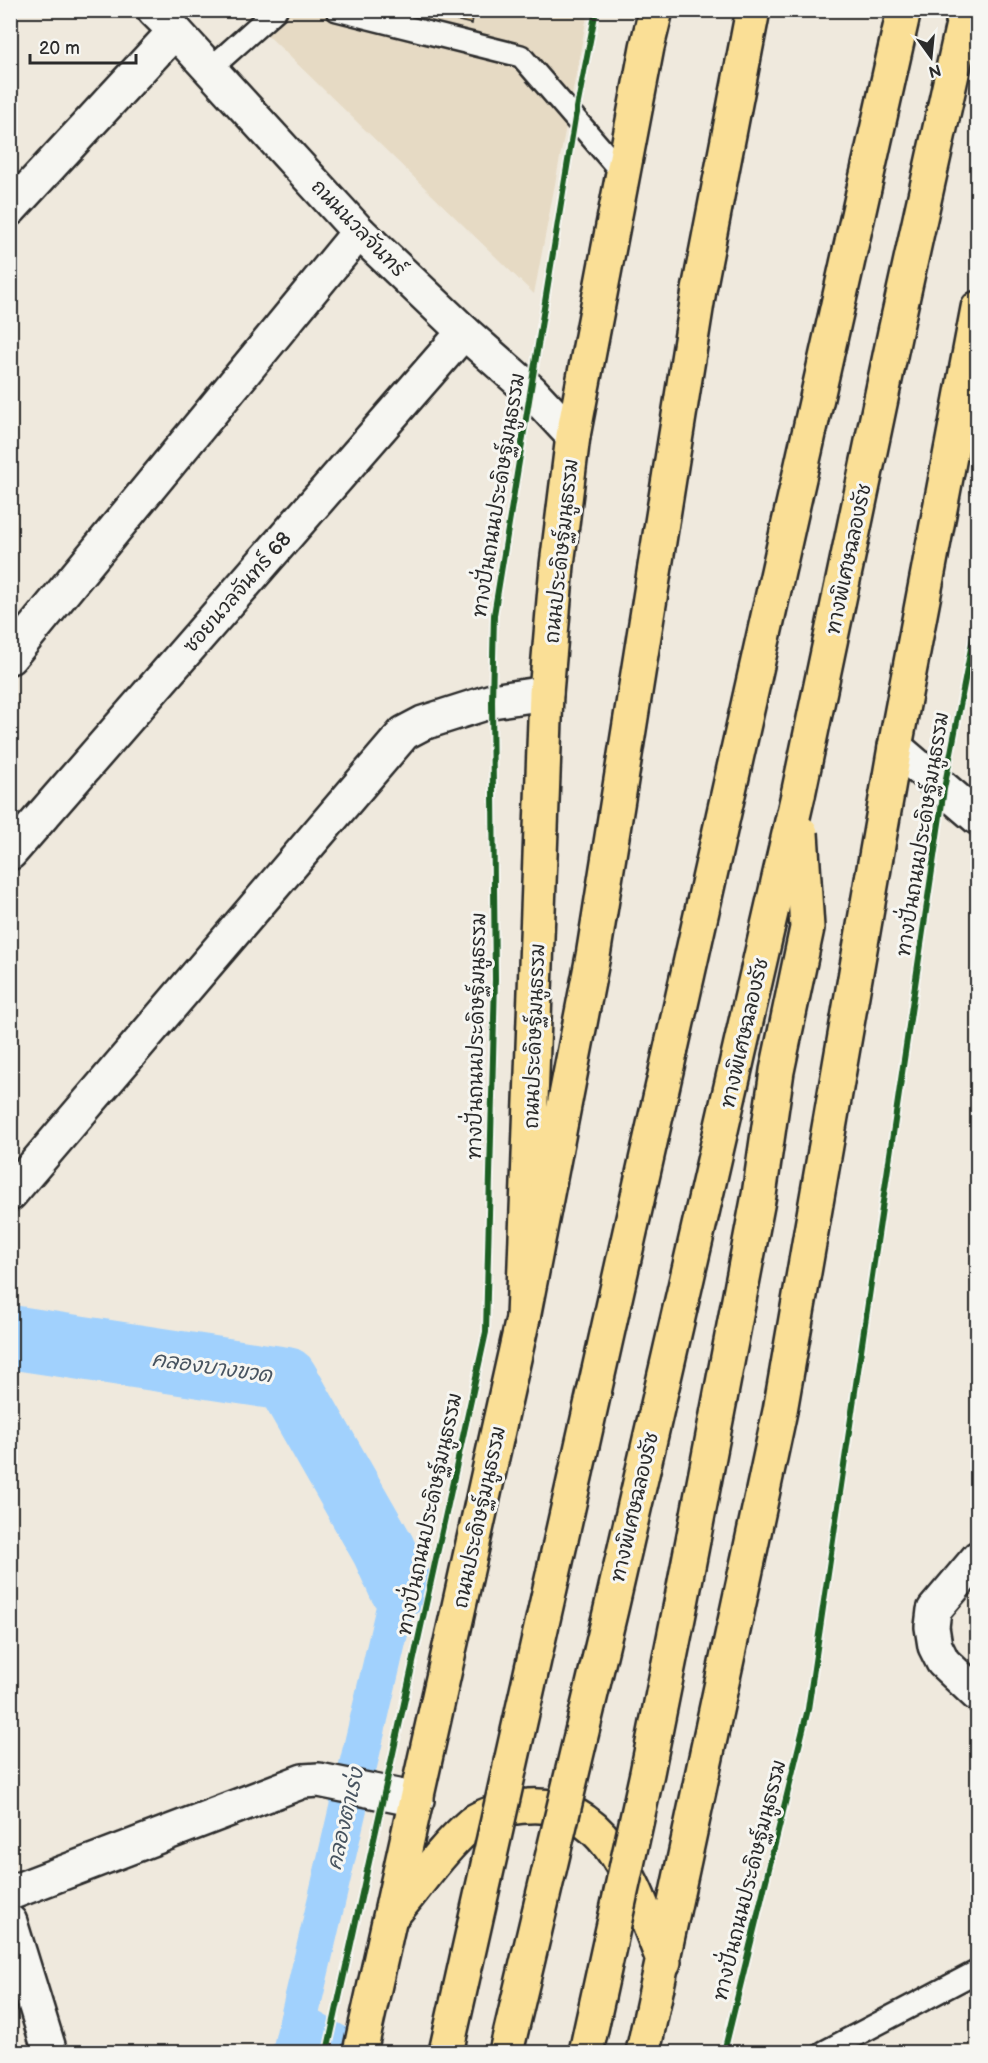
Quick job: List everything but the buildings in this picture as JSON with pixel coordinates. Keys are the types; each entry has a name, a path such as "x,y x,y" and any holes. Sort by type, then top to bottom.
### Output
{"main road":[{"name":"ถนนประดิษฐ์มนูธรรม","path":"362,2044 523,1318 546,693 557,565 573,436 656,10"},
{"path":"523,1318 593,956 699,291 753,10"},
{"path":"446,2052 904,10"},
{"name":"ทางพิเศษฉลองรัช","path":"506,2052 798,795 895,332 966,10"},
{"path":"643,2052 780,1411 895,747 978,308"},
{"path":"586,2052 647,1773 677,1621 759,1195 777,1071 807,928 798,795"},
{"path":"390,1917 474,1821 516,1806 540,1805 572,1813 594,1827 621,1861 664,1962"}],"street":[{"name":"ถนนนวลจันทร์","path":"164,21 359,232 464,332 531,391 573,436"},
{"path":"10,209 164,21"},
{"path":"10,657 359,232"},
{"name":"ซอยนวลจันทร์ 68","path":"10,853 464,332"},
{"path":"10,1194 404,733 423,723 492,701 546,693"},
{"path":"895,747 978,818"},
{"path":"978,1558 934,1610 932,1627 936,1646 943,1662 978,1695"},
{"path":"10,1893 303,1781 319,1780 417,1800"},
{"path":"10,1922 50,2052"}],"lane":[{"path":"210,69 276,10"},
{"path":"337,10 521,56 623,174"},
{"path":"824,2052 978,1971"}],"shaded area":[{"path":"243,11 588,11 534,294"}],"waterway":[{"name":"คลองบางขวด","path":"10,1337 286,1379 383,1549 400,1586"},
{"name":"คลองตาเร่ง","path":"291,2052 400,1586"},
{"path":"298,2022 352,2052"}],"cycle path":[{"name":"ทางปั่นถนนประดิษฐ์มนูธรรม","path":"327,2052 486,1332 495,979 492,701 494,615 575,118 596,10"},
{"name":"ทางปั่นถนนประดิษฐ์มนูธรรม","path":"724,2052 808,1709 944,789 978,612"}]}
